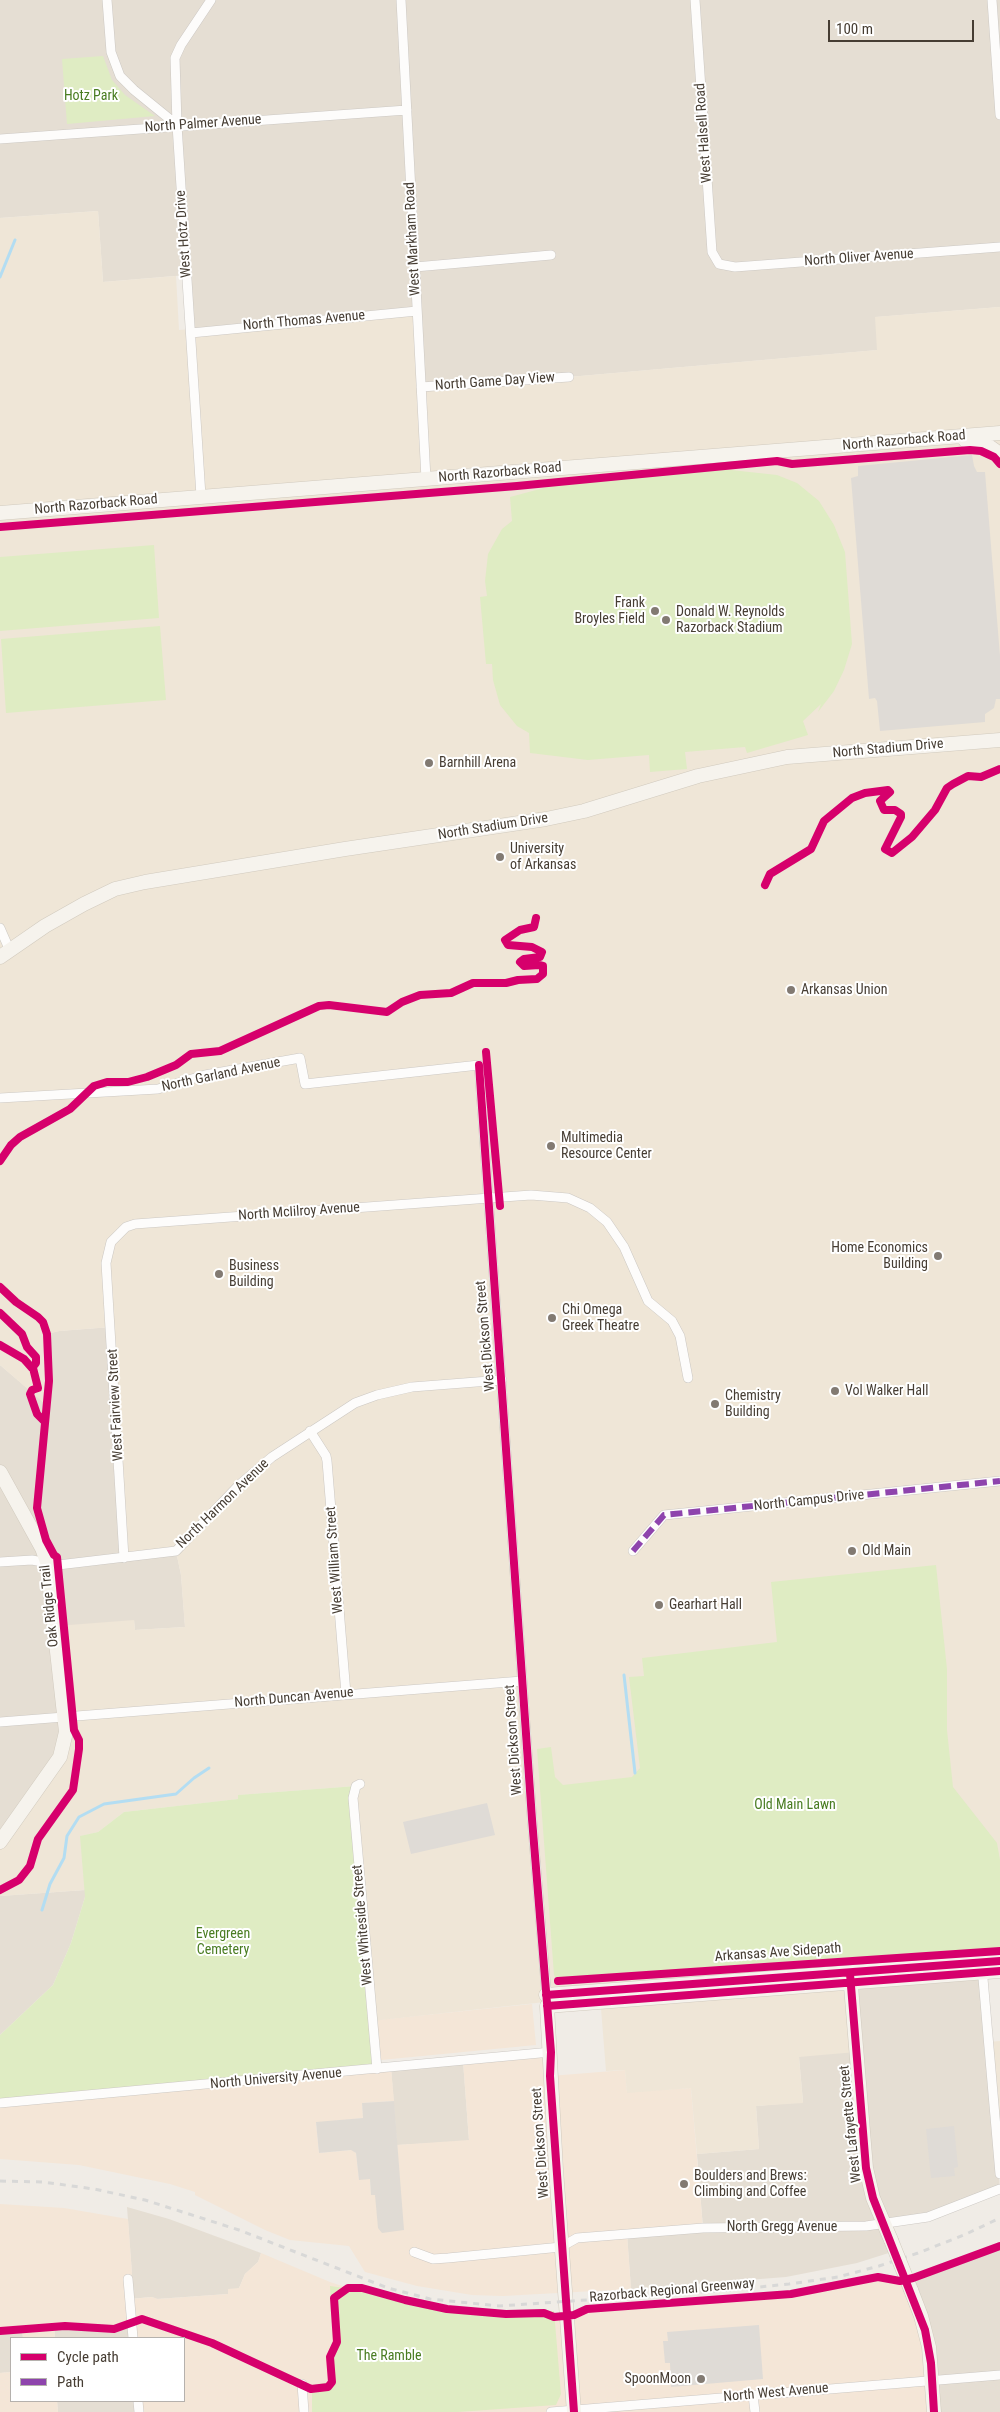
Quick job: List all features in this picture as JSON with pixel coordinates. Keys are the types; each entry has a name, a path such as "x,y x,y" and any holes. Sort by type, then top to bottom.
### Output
{"street":[{"path":"107,0 111,52 120,76 177,125"},
{"name":"West Hotz Drive","path":"201,496 177,125 176,58 181,45 211,0"},
{"name":"West Markham Road","path":"401,0 426,478"},
{"name":"West Halsell Road","path":"696,0 712,252 719,264"},
{"path":"992,0 1000,115"},
{"name":"North Palmer Avenue","path":"0,139 407,110"},
{"name":"North Oliver Avenue","path":"719,264 735,267 1000,247"},
{"path":"415,266 551,255"},
{"name":"North Thomas Avenue","path":"191,333 417,311"},
{"name":"North Game Day View","path":"421,387 569,378"},
{"name":"North Razorback Road","path":"0,513 1000,433"},
{"path":"949,437 990,447 1000,454"},
{"name":"North Stadium Drive","path":"5,954 84,904 116,889 145,882 354,847 546,819 584,811 698,776 786,757 1000,740"},
{"path":"0,928 5,954"},
{"name":"North Garland Avenue","path":"0,1098 158,1089 205,1075 300,1058 305,1084 479,1065"},
{"name":"West Dickson Street","path":"479,1065 522,1681 551,2052 550,2076 573,2411"},
{"name":"North McIilroy Avenue","path":"106,1253 115,1236 126,1227 135,1224 531,1195 568,1198 590,1208 608,1222 624,1247 648,1300 672,1321 680,1336 688,1378"},
{"name":"West Fairview Street","path":"106,1253 124,1558"},
{"name":"North Harmon Avenue","path":"0,1562 25,1560 58,1565 176,1551 239,1485 272,1457 355,1404 377,1395 412,1387 502,1380"},
{"name":"West William Street","path":"310,1431 326,1456 327,1461 346,1694"},
{"path":"0,1472 42,1548 47,1562 66,1739 60,1757 0,1842"},
{"name":"North Campus Drive","path":"633,1551 664,1515 1000,1481"},
{"name":"North Duncan Avenue","path":"0,1722 522,1681"},
{"name":"West Whiteside Street","path":"360,1784 356,1786 353,1798 377,2069"},
{"path":"547,2001 982,1967 1000,1961"},
{"path":"982,1967 1000,1971"},
{"path":"982,1967 1000,2174"},
{"name":"West Lafayette Street","path":"850,1978 866,2168 873,2198 911,2290 925,2330 932,2380 934,2412"},
{"name":"North University Avenue","path":"0,2103 551,2052"},
{"name":"North Gregg Avenue","path":"414,2252 433,2259 561,2247 577,2238 703,2228 829,2228 884,2224 928,2217 1000,2189"},
{"path":"128,2279 133,2337"},
{"name":"North West Avenue","path":"551,2412 1000,2374"},
{"path":"302,2384 304,2412"},
{"path":"753,2395 755,2412"}],"shaded area":[{"path":"0,0 1000,0 1000,307 876,317 878,350 569,377 421,387 191,333 187,275 103,282 98,211 0,218"},
{"name":"University of Arkansas","path":"98,211 103,282 176,276 179,330 417,311 421,387 569,377 877,350 875,317 1000,307 1000,1971 851,1983 856,2052 799,2057 803,2103 756,2106 759,2149 697,2154 691,2088 627,2093 625,2070 606,2071 600,1996 371,2021 356,1786 239,1795 239,1799 124,1812 98,1832 81,1836 85,1890 0,1896 0,1842 60,1757 56,1626 134,1620 135,1630 185,1627 181,1575 176,1551 124,1558 111,1327 59,1331 47,1334 49,1365 46,1405 0,1365 0,218"},
{"path":"972,455 977,472 985,472 1000,656 1000,699 996,699 994,708 985,714 985,722 880,731 877,701 875,698 869,699 851,478 858,476 858,466"},
{"path":"111,1327 176,1551 181,1575 185,1627 135,1630 134,1620 66,1739 0,1842 0,1365 46,1404 49,1365 47,1334 59,1331"},
{"path":"487,1803 495,1835 411,1854 403,1822"},
{"path":"85,1890 85,1897 71,1943 53,1985 0,2035 0,1896"},
{"path":"982,1972 1000,2189 958,2207 884,2223 895,2251 857,2263 786,2277 631,2289 627,2234 703,2228 697,2154 759,2149 756,2106 803,2102 799,2057 851,1983"},
{"path":"532,2004 536,2045 381,2060 377,2020"},
{"path":"1000,2041 1000,2174 988,2042"},
{"path":"551,2052 550,2076 625,2070 627,2092 691,2088 703,2228 627,2234 631,2289 503,2296 472,2295 417,2286 365,2272 349,2246 290,2240 265,2230 195,2195 195,2192 170,2184 79,2165 0,2159 0,2103 391,2068 394,2101 362,2103 363,2118 316,2123 319,2153 352,2150 356,2153 359,2179 370,2178 371,2195 375,2195 403,2230 397,2145 469,2140 463,2061"},
{"path":"463,2061 469,2141 397,2145 391,2068"},
{"path":"394,2101 404,2230 382,2233 378,2228 375,2195 371,2195 370,2179 359,2180 356,2153 351,2150 319,2153 316,2122 363,2118 362,2103"},
{"path":"954,2126 958,2167 954,2168 955,2176 931,2178 926,2129"},
{"path":"0,2204 64,2208 128,2219 132,2274 128,2279 130,2299 228,2294 228,2289 239,2288 245,2274 258,2262 261,2253 348,2288 362,2288 447,2309 490,2313 536,2313 554,2317 574,2315 587,2309 791,2294 878,2277 900,2281 921,2316 934,2412 139,2412 138,2402 185,2402 185,2337 133,2337 132,2324 114,2329 54,2326 55,2337 23,2337 22,2329 0,2331"},
{"path":"127,2207 169,2219 261,2253 258,2262 245,2274 239,2288 228,2294 130,2299 128,2279 132,2274"},
{"path":"1000,2246 1000,2412 934,2412 913,2278"},
{"path":"132,2323 133,2337 55,2337 54,2326 114,2329"},
{"path":"759,2325 763,2379 671,2387 670,2363 665,2363 663,2341 668,2341 667,2332"},
{"path":"22,2329 23,2337 10,2337 10,2372 0,2373 0,2331"},
{"path":"10,2372 10,2402 57,2402 58,2412 0,2412 0,2373"},
{"path":"57,2402 138,2402 139,2412 58,2412"}],"green space":[{"name":"Hotz Park","path":"103,56 112,80 125,95 155,116 67,124 62,59"},
{"name":"Donald W. Reynolds Razorback Stadium","path":"722,469 777,475 797,483 819,501 834,525 845,552 852,644 844,670 834,691 818,712 821,704 803,721 808,735 747,753 745,747 685,752 687,769 650,772 649,755 588,760 530,753 529,733 517,726 500,705 493,680 492,664 486,664 480,597 487,596 485,581 488,554 502,529 512,521 510,497 566,482"},
{"path":"154,545 159,618 0,631 0,557"},
{"path":"160,626 166,700 6,713 1,639"},
{"name":"Old Main Lawn","path":"936,1565 947,1669 947,1730 953,1787 997,1843 1000,1860 1000,1951 558,1981 554,1975 537,1749 551,1747 555,1777 563,1785 632,1777 640,1768 629,1677 644,1676 642,1658 777,1642 771,1582"},
{"name":"Evergreen Cemetery","path":"356,1786 377,2069 0,2103 0,2035 53,1985 71,1943 85,1897 80,1836 98,1832 124,1812 238,1799 238,1795"},
{"name":"The Ramble","path":"330,2286 359,2290 420,2306 489,2315 554,2311 561,2394 556,2405 458,2412 312,2412 312,2385 329,2382 327,2356 333,2341"}],"waterway":[{"path":"0,277 15,240"},
{"path":"624,1675 635,1773"},
{"path":"42,1910 50,1884 64,1858 67,1836 79,1817 104,1804 176,1794 209,1768"}],"railway":[{"path":"0,2181 43,2182 94,2189 145,2200 239,2230 388,2288 430,2299 499,2306 730,2290 838,2277 918,2253 964,2235 1000,2218"}],"marked path":[{"path":"633,1551 664,1515 1000,1481"}],"cycle path":[{"path":"0,527 517,486 777,461 792,464 970,450 981,451 994,457 1000,464"},
{"path":"765,885 770,874 811,849 824,821 852,798 865,793 888,790 890,792 880,801 884,810 895,810 901,814 885,849 892,853 912,837 935,810 947,788 968,776 981,777 1000,769"},
{"path":"0,1161 11,1145 20,1137 70,1109 94,1086 107,1082 128,1082 147,1077 176,1065 191,1054 220,1051 319,1006 329,1005 387,1012 402,1002 420,995 451,993 473,983 506,983 537,979 543,974 543,966 524,966 520,962 524,959 540,957 542,952 532,947 508,945 505,940 520,930 534,927 536,918"},
{"path":"486,1052 500,1206"},
{"path":"479,1065 532,1819 551,2052 550,2076 574,2412"},
{"name":"Oak Ridge Trail","path":"0,1287 16,1302 38,1317 43,1322 47,1334 49,1381 37,1508 46,1540 57,1557 74,1730 79,1740 73,1790 38,1839 30,1866 19,1880 0,1890"},
{"path":"0,1313 22,1334 27,1347 36,1357 36,1363 32,1368 24,1359 0,1345"},
{"path":"33,1368 38,1388 32,1390 30,1394 37,1414 44,1421"},
{"name":"Arkansas Ave Sidepath","path":"558,1981 1000,1951"},
{"path":"546,1995 1000,1961"},
{"path":"547,2006 1000,1971"},
{"path":"850,1974 866,2168 873,2198 925,2330 931,2363 934,2412"},
{"name":"Razorback Regional Greenway","path":"0,2331 65,2326 114,2329 142,2319 212,2343 311,2389 328,2387 332,2382 330,2357 337,2342 334,2298 348,2288 362,2288 447,2309 506,2314 544,2313 554,2317 574,2315 587,2309 791,2294 878,2277 900,2281 1000,2246"}],"place":[{"name":"Frank Broyles Field","path":"655,611"},
{"name":"Donald W. Reynolds Razorback Stadium","path":"666,620"},
{"name":"Barnhill Arena","path":"429,763"},
{"name":"University of Arkansas","path":"500,857"},
{"name":"Arkansas Union","path":"791,990"},
{"name":"Multimedia Resource Center","path":"551,1146"},
{"name":"Home Economics Building","path":"938,1256"},
{"name":"Business Building","path":"219,1274"},
{"name":"Chi Omega Greek Theatre","path":"552,1318"},
{"name":"Vol Walker Hall","path":"835,1391"},
{"name":"Chemistry Building","path":"715,1404"},
{"name":"Old Main","path":"852,1551"},
{"name":"Gearhart Hall","path":"659,1605"},
{"name":"Boulders and Brews: Climbing and Coffee","path":"684,2184"},
{"name":"SpoonMoon","path":"701,2379"}]}
